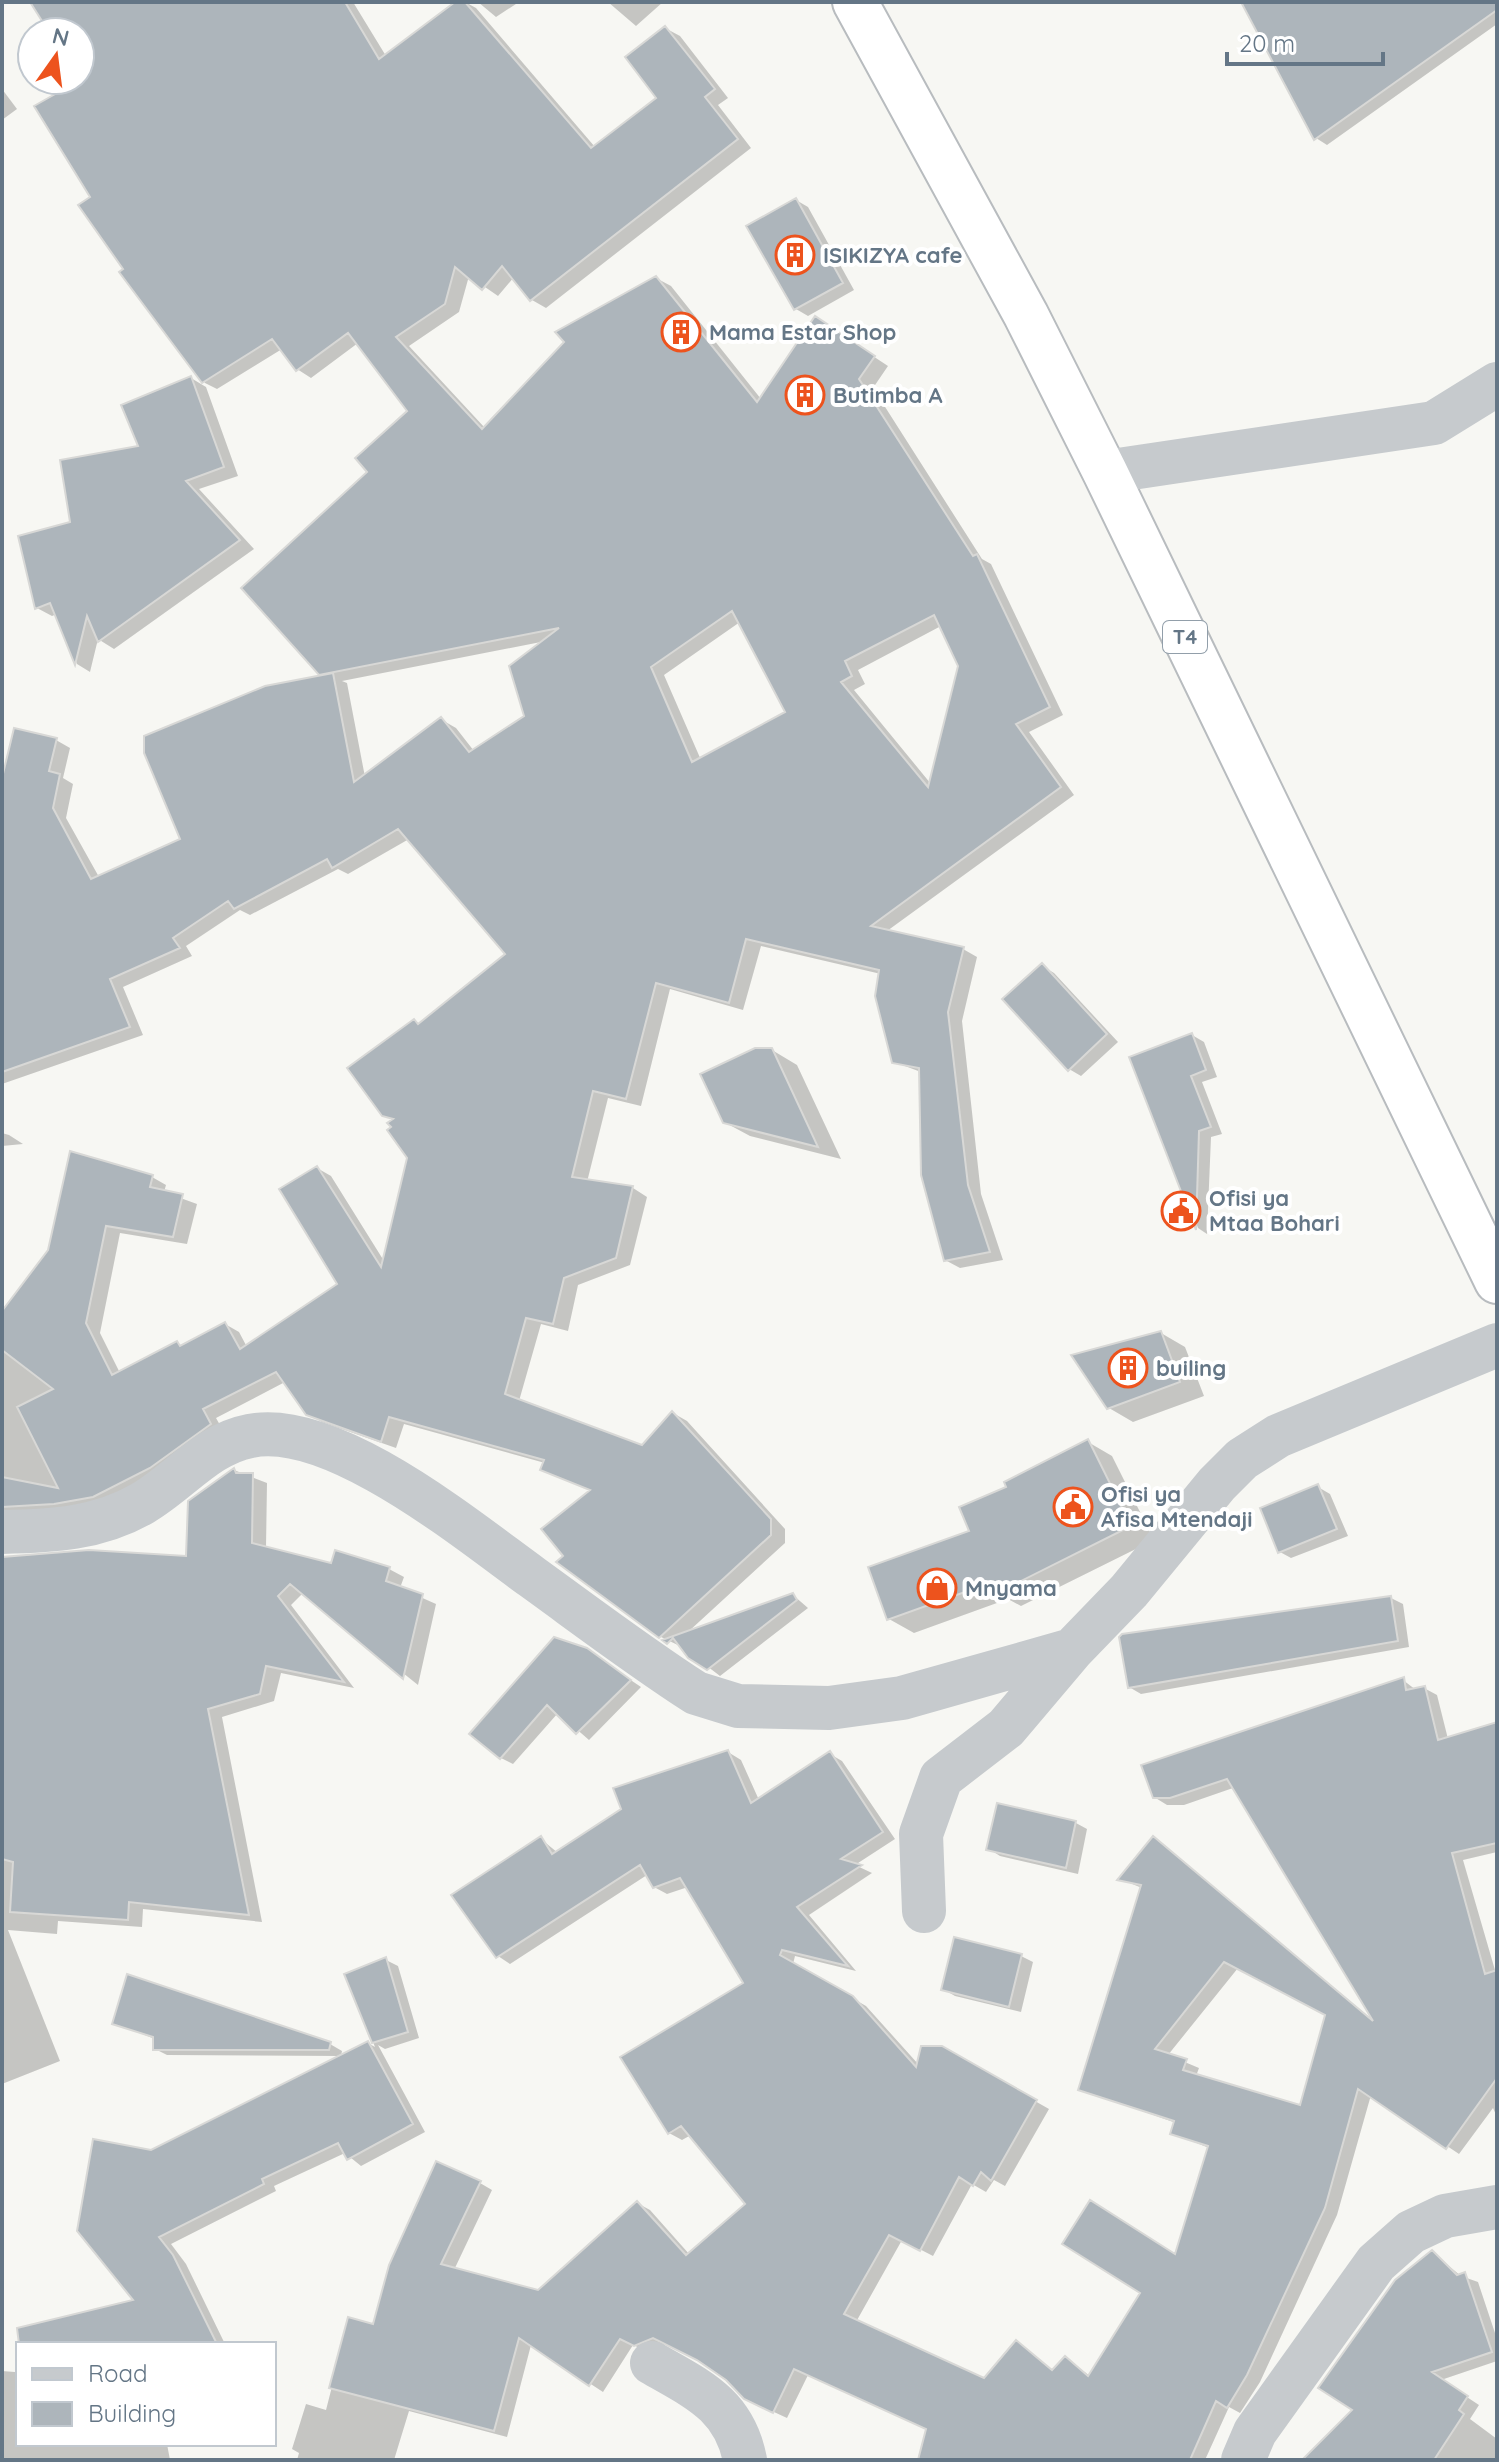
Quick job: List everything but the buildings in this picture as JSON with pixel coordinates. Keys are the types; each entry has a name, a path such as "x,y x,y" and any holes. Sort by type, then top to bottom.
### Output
{"highway":[{"name":"T4","path":"855,2 1026,315 1105,472 1497,1281"}],"street":[{"path":"1105,472 1434,423 1497,384"},
{"path":"924,1911 921,1834 941,1778 1006,1728 1242,1459 1278,1436 1497,1345"},
{"path":"2,1532 57,1531 111,1518 143,1503 228,1442 253,1435 298,1438 356,1460 421,1496 664,1672 696,1693 738,1706 829,1708 902,1698 1072,1650"},
{"path":"1243,2460 1255,2432 1376,2263 1411,2232 1434,2221 1497,2207"},
{"path":"652,2363 712,2398 740,2433 745,2460"}],"place":[{"name":"ISIKIZYA cafe","path":"795,255"},
{"name":"Mama Estar Shop","path":"681,332"},
{"name":"Butimba A","path":"805,395"},
{"name":"Ofisi ya Mtaa Bohari","path":"1181,1211"},
{"name":"builing","path":"1128,1368"},
{"name":"Ofisi ya Afisa Mtendaji","path":"1073,1507"},
{"name":"Mnyama","path":"937,1588"}]}
